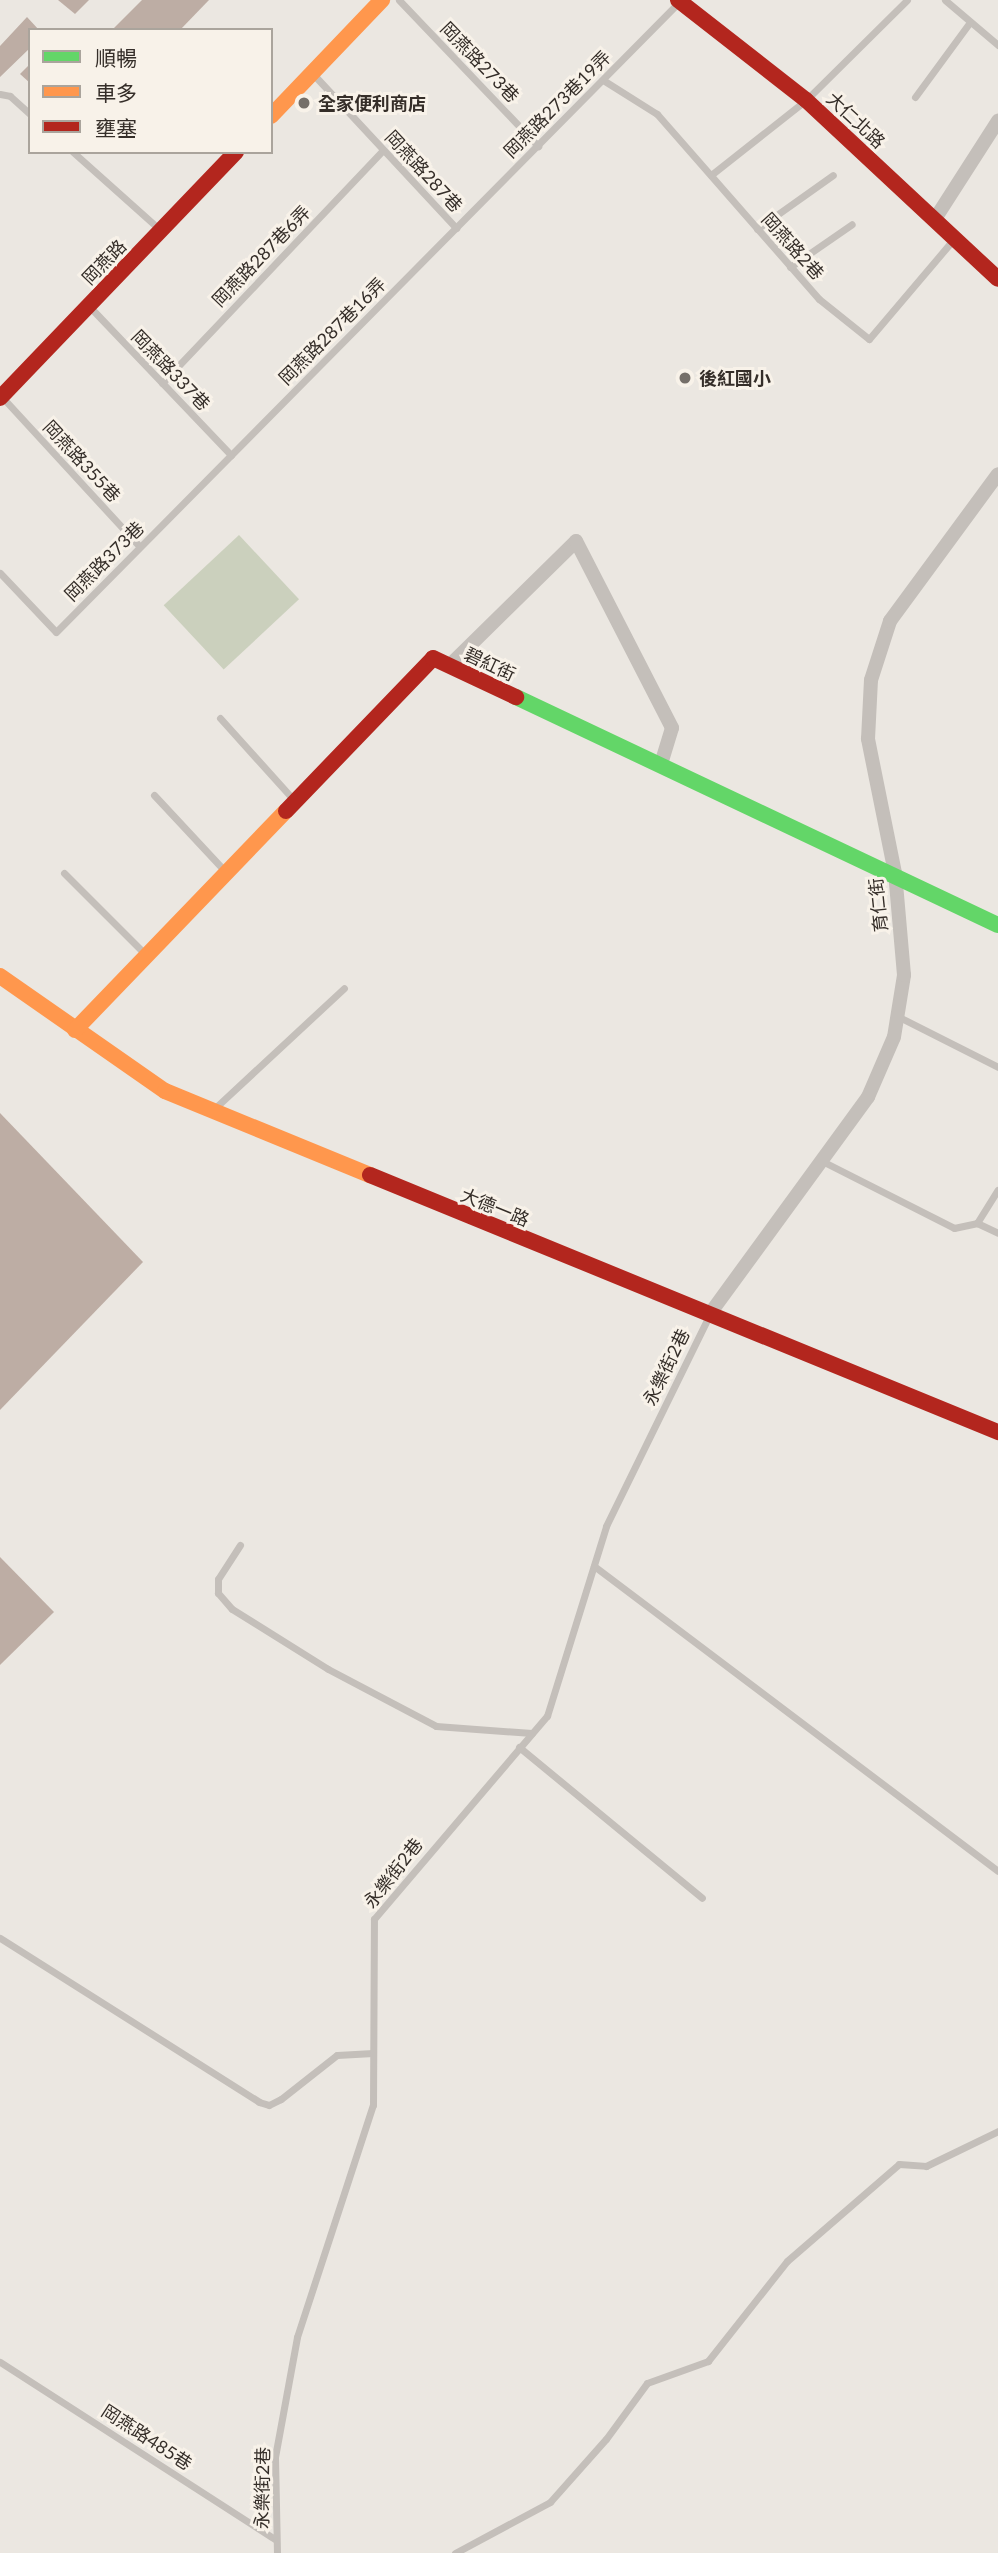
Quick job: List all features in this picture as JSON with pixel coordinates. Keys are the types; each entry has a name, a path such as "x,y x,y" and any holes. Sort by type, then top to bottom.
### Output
{"street":[{"path":"273,114 382,0"},
{"name":"大仁北路","path":"679,1 806,100 998,279"},
{"path":"935,219 998,121"},
{"name":"岡燕路","path":"1,397 234,154"},
{"name":"育仁街","path":"709,1315 868,1097 894,1037 904,975 895,873 868,739 871,680 890,621 998,474"},
{"path":"449,666 576,541 672,728 661,764"},
{"name":"碧紅街","path":"75,1030 433,658 895,873 998,925"},
{"name":"大德一路","path":"0,976 165,1091 998,1432"}],"lane":[{"name":"岡燕路273巷","path":"399,0 538,146"},
{"path":"711,176 806,100 907,0"},
{"path":"945,0 998,45"},
{"name":"岡燕路273巷19弄","path":"456,229 679,1"},
{"path":"915,97 971,22"},
{"name":"岡燕路287巷","path":"312,73 456,229"},
{"name":"岡燕路2巷","path":"603,80 657,114 819,299 869,339 954,238"},
{"path":"0,94 10,96 28,112"},
{"name":"岡燕路287巷6弄","path":"162,383 383,150"},
{"path":"75,154 161,231"},
{"path":"757,229 833,175"},
{"path":"790,267 852,224"},
{"name":"岡燕路287巷16弄","path":"231,456 456,229"},
{"name":"岡燕路337巷","path":"89,306 231,456"},
{"name":"岡燕路355巷","path":"1,397 140,547"},
{"name":"岡燕路373巷","path":"0,573 56,632 231,456"},
{"path":"220,718 295,801"},
{"path":"154,795 227,873"},
{"path":"65,873 146,955"},
{"path":"212,1111 344,988"},
{"path":"898,1016 998,1067"},
{"path":"822,1161 954,1228 976,1223 998,1233"},
{"path":"976,1223 998,1190"},
{"name":"永樂街2巷","path":"277,2553 275,2457 297,2337 373,2105 374,1919 547,1716 606,1526 709,1315"},
{"path":"240,1545 218,1579 218,1593 232,1609 328,1669 436,1726 532,1733"},
{"path":"594,1566 998,1871"},
{"path":"519,1748 702,1898"},
{"path":"0,1938 259,2102 270,2105 281,2099 337,2055 373,2053"},
{"path":"455,2553 550,2502 606,2439 647,2383 708,2361 787,2261 899,2164 926,2166 998,2131"},
{"name":"岡燕路485巷","path":"0,2362 276,2540"}],"green space":[{"path":"239,535 299,599 224,670 164,605"}],"building":[{"path":"58,0 89,0 75,14"},
{"path":"142,0 209,0 182,28 114,28"},
{"path":"27,17 37,28 28,28 28,50 0,77 0,46"},
{"path":"28,66 28,81 20,74"},
{"path":"0,1113 143,1262 0,1410"},
{"path":"0,1557 54,1612 0,1665"}],"traffic: fast":[{"path":"516,697 998,925"}],"traffic: slow":[{"path":"273,114 382,0"},
{"path":"75,1030 286,811"},
{"path":"0,976 165,1091 370,1175"}],"traffic: jam":[{"path":"678,0 806,100 998,279"},
{"path":"0,398 234,154"},
{"path":"286,811 433,658 516,697"},
{"path":"370,1175 998,1432"}],"place":[{"name":"全家便利商店","path":"304,103"},
{"name":"後紅國小","path":"685,378"}]}
